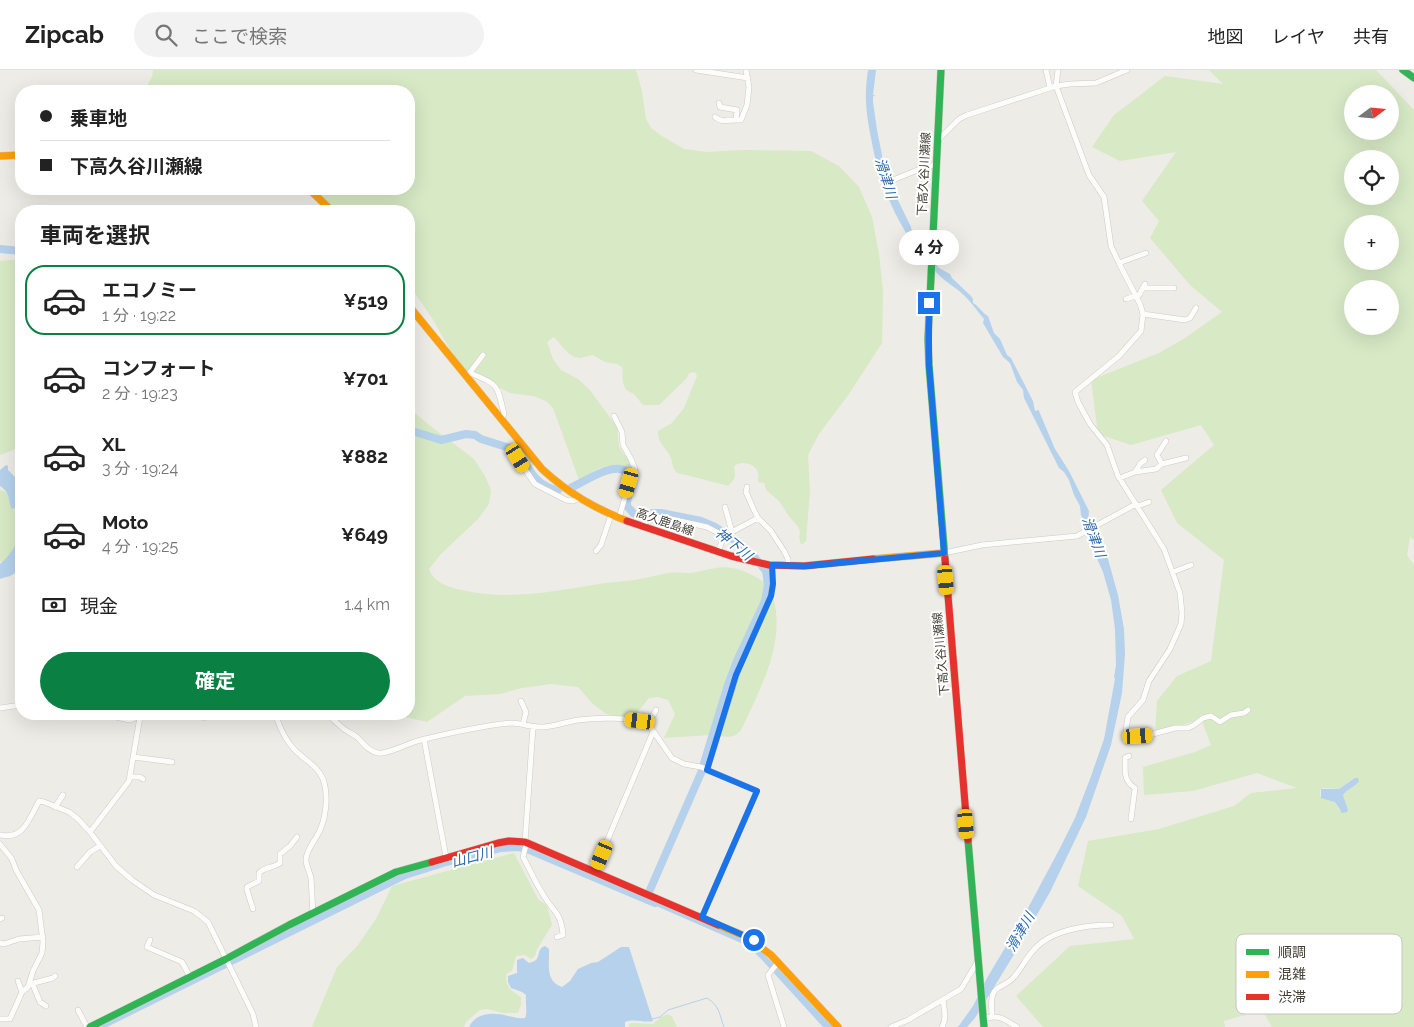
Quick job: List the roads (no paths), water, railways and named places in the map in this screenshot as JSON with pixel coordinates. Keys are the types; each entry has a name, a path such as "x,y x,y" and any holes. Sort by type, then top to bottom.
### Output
{"main road":[{"name":"下高久谷川瀬線","path":"941,70 930,281 929,365 983,1021"},
{"path":"1403,70 1414,78"},
{"path":"0,156 15,155"},
{"path":"315,195 326,205"},
{"name":"高久鹿島線","path":"415,313 468,375 501,419 518,450 578,499 611,515 718,552 769,565 807,566 944,553"},
{"path":"88,1027 190,977 227,962 313,913 396,872 504,842 516,841 526,843 754,940 771,954 778,964 838,1027"}],"street":[{"path":"696,70 748,78"},
{"path":"715,117 724,121 741,120 747,105 749,87 746,70"},
{"path":"1046,70 1089,174 1104,197 1111,246 1143,314 1141,331 1119,356 1075,392 1078,402 1090,424 1107,445 1120,478 1164,549 1180,593 1181,624 1170,649 1149,681 1143,700 1128,717 1126,729 1128,742"},
{"path":"1053,87 1058,70"},
{"path":"938,140 959,119 966,115 1053,87 1096,83 1127,70"},
{"path":"719,102 720,107 737,110 736,120"},
{"path":"893,180 925,167 936,165"},
{"path":"1119,264 1146,252"},
{"path":"1126,299 1139,295 1144,286 1174,288"},
{"path":"1143,314 1188,320 1196,308"},
{"path":"483,355 468,375 494,384 498,391 504,414 501,419"},
{"path":"614,416 622,432 624,449 635,469 619,518"},
{"path":"1162,464 1157,456 1166,441"},
{"path":"518,450 523,465 536,484 566,500 573,501 578,499"},
{"path":"1120,478 1135,472 1156,469 1162,464 1186,458"},
{"path":"1135,472 1140,464 1146,460"},
{"path":"747,487 746,492 758,518 771,531 784,551 788,559 788,566"},
{"path":"944,553 982,544 1072,537 1137,505 1149,502"},
{"path":"725,507 728,535"},
{"path":"596,551 611,515"},
{"path":"640,526 648,520 662,517 707,527 728,535"},
{"path":"718,552 728,535 758,518"},
{"path":"704,768 736,675 771,596 773,584 769,565"},
{"path":"1173,572 1191,565"},
{"path":"521,701 526,712 523,724"},
{"path":"0,708 15,706"},
{"path":"645,722 656,710"},
{"path":"1126,736 1149,735 1175,728 1188,728 1201,718 1210,716 1220,722 1230,715 1244,713 1248,710"},
{"path":"333,720 344,730 357,738 364,746 378,753 424,739 513,723 533,727 546,727 577,720 621,719 645,722 672,758 684,764 704,768 757,791 702,917"},
{"path":"90,832 130,781 139,720"},
{"path":"277,720 289,744 318,771 324,783 326,800 323,820 306,857 313,913"},
{"path":"533,727 526,843 523,857 545,898 558,913 563,935 557,937"},
{"path":"594,872 653,732"},
{"path":"424,739 446,857"},
{"path":"1129,756 1125,758 1125,776 1134,788 1131,819"},
{"path":"133,757 172,762"},
{"path":"130,777 140,777 143,779"},
{"path":"55,807 63,795"},
{"path":"0,836 14,836 24,828 40,801 68,812 78,819 116,866 132,880 154,895 194,911 208,922 253,1014 256,1027"},
{"path":"253,909 247,887 259,881 258,873 261,870 280,863 280,854 298,837"},
{"path":"0,844 12,859 16,870 38,907 43,937 42,953 33,971 30,984 22,992 10,1019 0,1019"},
{"path":"77,867 90,852 100,846"},
{"path":"992,1017 993,995 998,988 1008,984 1039,944 1068,930 1091,925 1111,925"},
{"path":"0,943 4,944 19,939 43,937"},
{"path":"150,940 147,946 182,962 190,977"},
{"path":"891,1027 908,1020 961,989 979,961"},
{"path":"778,964 768,975 784,1027"},
{"path":"30,984 55,976"},
{"path":"18,981 22,992"},
{"path":"30,984 33,985 40,1002 46,1006"},
{"path":"942,1027 945,1022 943,1000"},
{"path":"78,1010 88,1027"},
{"path":"983,1021 992,1017 998,1017 1017,1027"},
{"path":"7,1020 10,1027"}],"water":[{"name":"滑津川","path":"868,70 876,70 873,102 884,165 894,192 911,227 913,237 939,268 950,274 971,296 973,303 988,316 994,333 1000,339 1007,355 1011,358 1033,401 1035,411 1039,411 1055,449 1069,471 1089,511 1088,523 1108,559 1118,595 1124,629 1125,654 1122,693 1111,745 1086,817 1050,892 975,1018 967,1027 958,1027 973,1006 1059,850 1075,818 1090,779 1104,739 1115,679 1115,629 1111,600 1103,572 1081,515 1080,506 1069,480 1059,468 1024,398 1023,390 1017,382 1010,363 1003,357 983,323 984,319 965,296 935,271 912,241 893,209 880,175 869,129 866,96"},
{"path":"6,465 15,477 15,508 12,509 8,494 0,486 0,470"},
{"path":"15,545 15,573 0,579 0,564"},
{"path":"1355,778 1358,778 1359,781 1343,795 1347,812 1342,813 1335,802 1321,798 1321,789 1339,789"},
{"path":"648,899 754,946 772,962 833,1027 823,1027 762,960 741,943 647,902"},
{"path":"545,946 549,949 550,976 556,984 562,987 570,981 578,969 598,962 621,947 629,947 653,1021 629,1021 625,1022 625,1027 469,1027 476,1018 486,1014 525,1018 526,995 511,988 508,976 517,973 517,960 523,958 529,963 534,962 540,950"}],"waterway":[{"name":"神下川","path":"0,249 15,250"},
{"name":"神下川","path":"415,432 441,440 466,434 475,435 481,439 516,450 534,477 544,485 558,490"},
{"name":"神下川","path":"572,487 606,471 613,469 625,471 632,481 627,506 633,513 641,516 661,513 701,521 715,527 739,543 766,571 768,585 765,601 728,685 701,773 646,899"},
{"name":"山口川","path":"98,1027 405,875 501,848 519,847 532,851 655,903"},
{"path":"652,1019 660,1017 668,1010 707,998 717,1007 724,1027"}]}
